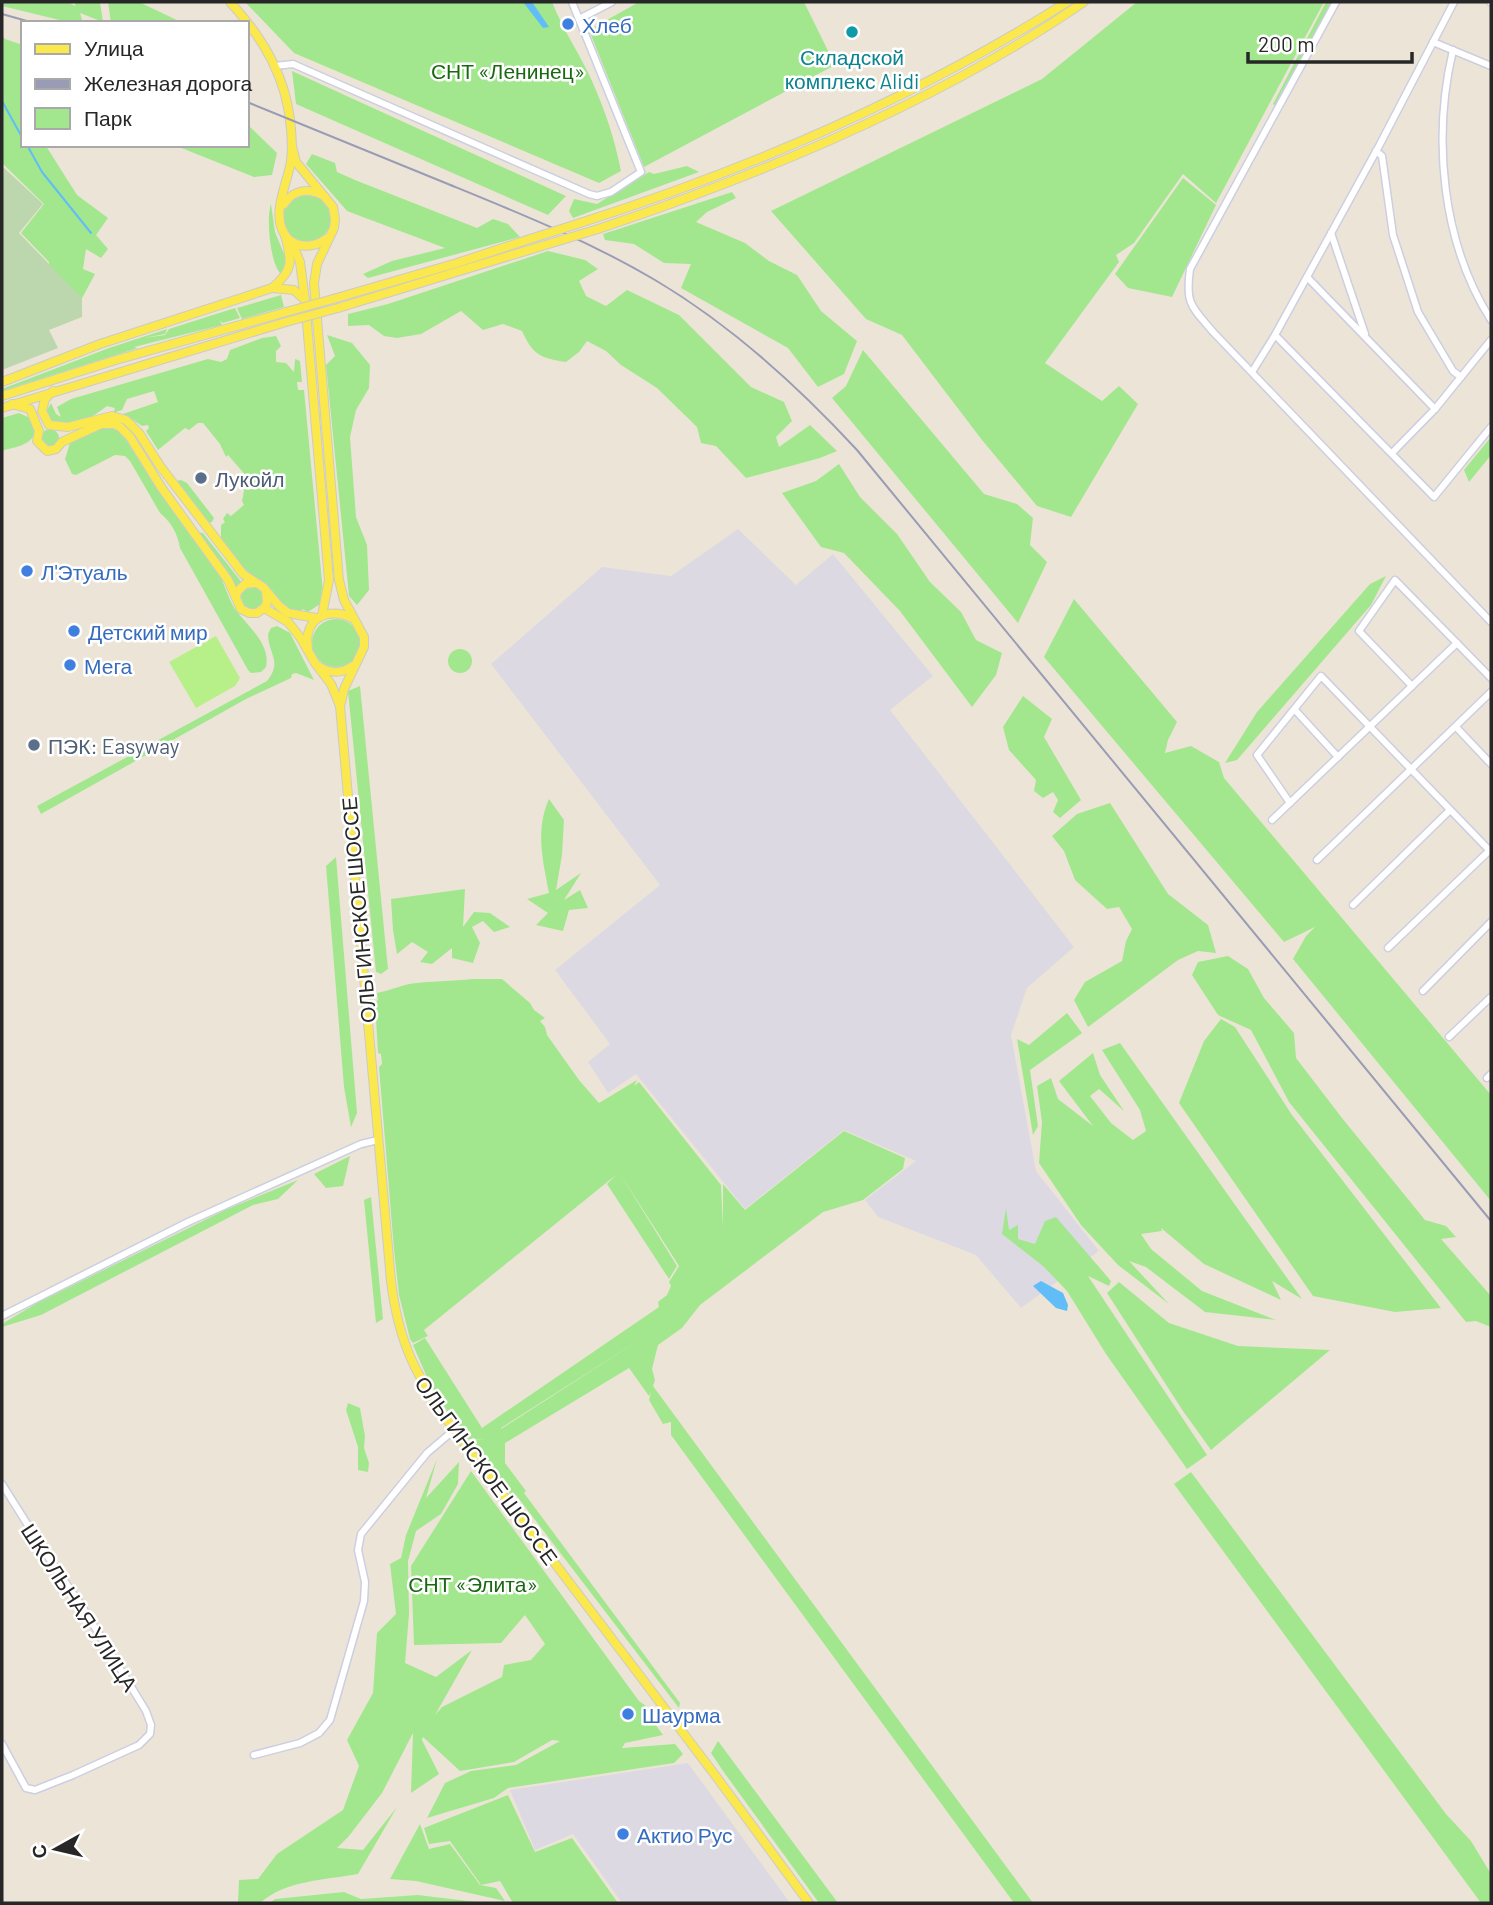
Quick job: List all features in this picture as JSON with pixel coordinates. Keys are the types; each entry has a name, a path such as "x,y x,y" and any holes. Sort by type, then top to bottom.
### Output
{"main road":[{"path":"230,2 247,21"},
{"path":"2,396 457,263 663,197 746,165 862,114 969,60 1067,2"},
{"path":"2,408 598,229 703,193 867,123 974,68 1084,2"},
{"path":"248,22 268,50 285,92 296,162 327,198 333,207 335,219 317,264 314,283 339,580 344,600 364,637 365,647 344,689 340,706"},
{"path":"292,146 280,226 292,242 300,262 306,300 328,580 319,617 309,628 306,640 310,654"},
{"path":"281,209 286,200 296,192 316,191 327,198"},
{"path":"2,382 68,356 272,288 284,279 291,263 285,235"},
{"path":"292,242 307,246 320,243 328,237"},
{"path":"272,288 294,290 306,300"},
{"path":"53,391 45,399 42,411 60,431 62,442"},
{"path":"12,404 30,409 39,430 37,442 42,449 56,449 62,442 102,424 120,427 130,437 161,487 228,580 239,606 249,613 257,613 267,603 266,591"},
{"path":"39,430 53,426 81,425 100,417 112,416 126,420 133,425 243,574 266,591 288,613 319,617 335,613 352,618"},
{"path":"236,597 240,587 256,583"},
{"path":"264,608 288,622 331,684 340,706"},
{"path":"315,663 331,672 348,670 356,664"},
{"name":"ОЛЬГИНСКОЕ ШОССЕ","path":"340,706 391,1282 398,1328 414,1369 454,1430 809,1903"}],"street":[{"path":"275,66 293,64 589,194 611,192 641,172 572,2"},
{"path":"579,19 612,2"},
{"path":"1336,2 1190,269 1187,292 1194,310 1490,617"},
{"path":"1252,372 1376,151 1454,2"},
{"path":"1433,42 1491,66"},
{"path":"1453,51 1448,70 1443,125 1443,168 1452,224 1470,280 1491,320"},
{"path":"1376,151 1382,156 1393,235 1418,312 1453,371 1461,377"},
{"path":"1331,233 1366,338"},
{"path":"1307,277 1435,409"},
{"path":"1275,335 1434,496 1491,427"},
{"path":"1392,453 1435,409 1491,340"},
{"path":"1412,686 1359,631 1395,580 1491,678"},
{"path":"1272,820 1457,643"},
{"path":"1290,803 1257,755 1321,676 1490,851 1388,948"},
{"path":"1317,860 1491,692"},
{"path":"1295,710 1338,757"},
{"path":"1456,727 1491,764"},
{"path":"1353,905 1450,810"},
{"path":"1423,991 1491,922"},
{"path":"1449,1037 1491,997"},
{"path":"2,1315 188,1222 361,1144 378,1140"},
{"path":"254,1755 300,1744 327,1725 333,1714 365,1592 358,1550 360,1534 426,1454 454,1430"},
{"name":"ШКОЛЬНАЯ УЛИЦА","path":"2,1484 83,1608 146,1711 151,1725 150,1734 139,1745 35,1790 26,1788 2,1744"}],"shaded area":[{"path":"738,529 796,585 833,554 933,676 890,710 1074,947 1027,988 1011,1035 1036,1171 1099,1251 1021,1308 976,1255 878,1217 865,1200 916,1161 844,1130 745,1209 636,1074 608,1093 588,1062 610,1044 555,970 660,885 491,664 602,567 671,576"},
{"path":"688,1763 790,1903 622,1903 573,1834 535,1850 510,1790"}],"green space":[{"path":"2,2 68,2 75,6 72,2 100,2 103,21 80,13 82,21 64,21 2,6"},
{"path":"108,2 139,2 179,21 111,21"},
{"name":"СНТ «Ленинец»","path":"245,2 552,2 597,92 613,137 621,171 599,183 294,53"},
{"path":"639,2 804,2 835,65 644,167 589,30"},
{"path":"1137,2 1324,2 1216,203 1183,174 1134,243 1116,255 1119,262 1045,363 1102,401 1119,386 1138,404 1071,517 1037,506 982,440 902,335 866,319 771,211 1042,79"},
{"path":"1326,2 1333,2 1275,106 1273,104"},
{"path":"2,35 5,39 21,44 21,147 47,147 77,195 108,218 96,235 108,249 101,258 86,249 83,269 95,274 80,302 49,289 49,262 21,233 44,204 2,163"},
{"path":"292,71 566,196 548,215 296,104"},
{"path":"248,125 277,153 272,175 254,177 179,147 248,147"},
{"path":"312,154 335,163 337,172 355,180 477,228 493,219 508,224 520,237 368,278 363,274 392,261 445,248 347,211 306,164"},
{"path":"2,166 43,204 19,233 82,298 82,317 49,330 58,348 2,370"},
{"path":"687,166 699,172 573,218 569,211 574,199 597,204 649,172 654,174"},
{"path":"1183,178 1216,205 1172,297 1128,288 1115,274"},
{"path":"732,192 736,198 707,212 696,222 745,243 769,261 797,275 821,311 857,341 844,374 818,387 788,348 681,288 691,264 664,263 634,244 605,240 603,234"},
{"path":"307,194 324,201 331,218 324,235 307,242 290,235 283,218 290,201"},
{"path":"271,204 275,232 287,261 284,271 280,273 270,240"},
{"path":"548,251 585,260 598,269 579,281 586,296 606,306 627,290 679,315 751,387 784,402 792,421 776,437 779,447 810,425 837,451 746,478 716,446 701,443 697,427 657,388 621,365 606,351 587,341 579,352 566,362 538,354 522,331 503,324 483,330 461,311 421,334 397,338 384,336 369,325 348,326 348,314 388,304"},
{"path":"281,295 284,307 242,319 237,308"},
{"path":"235,308 240,318 223,323 220,321 222,325 134,347 138,348 2,391 109,348 167,329 165,334 144,338 165,335 169,329"},
{"path":"327,335 352,343 370,365 369,388 356,410 350,437 356,517 367,545 369,590 357,605 349,596 326,365 335,356"},
{"path":"276,336 281,346 276,351 276,362 286,363 294,372 295,359 300,361 302,382 297,382 298,390 304,390 323,592 320,604 308,612 302,609 301,612 294,613 282,605 272,590 248,575 221,538 221,525 225,522 223,519 227,513 231,516 244,505 242,484 248,478 228,455 226,457 220,444 203,423 198,423 189,430 185,428 158,450 146,431 148,425 142,426 120,415 158,402 154,391 127,399 122,410 113,413 115,408 107,406 93,416 75,423 51,422 46,412 51,403 56,414 61,417 57,407 71,399 208,359 221,362 227,359 230,350 262,338"},
{"path":"863,350 984,494 1017,504 1033,518 1030,545 1047,562 1018,623 832,398 846,386"},
{"path":"19,413 30,418 35,433 26,443 2,451 2,418"},
{"path":"113,425 126,435 216,567 235,609 262,643 267,658 266,667 261,672 251,673 248,670 180,548 173,529 160,513 130,461 125,456 115,455 76,475 72,474 65,459 70,443 98,427"},
{"path":"50,429 56,432 59,438 56,444 50,447 44,444 41,438 44,432"},
{"path":"1491,437 1491,455 1469,482 1464,470"},
{"path":"839,464 860,497 897,534 930,582 961,612 976,640 1002,653 996,675 972,707 900,611 844,553 821,547 782,493 816,481"},
{"path":"176,481 187,483 214,518 212,522 208,523"},
{"path":"195,532 203,533 243,584 235,590"},
{"path":"1386,576 1371,605 1237,760 1225,763 1257,712 1370,584"},
{"path":"248,587 256,587 263,594 263,602 256,609 248,609 241,602 241,594"},
{"path":"1074,599 1177,722 1165,753 1191,746 1219,762 1224,778 1491,1095 1491,1201 1293,959 1306,936 1315,927 1284,942 1044,657"},
{"path":"336,619 345,620 353,626 359,634 359,652 353,660 345,666 336,667 327,666 319,660 313,652 312,643 313,634 319,626 327,620"},
{"path":"277,626 290,633 314,680 292,674 291,678 246,699 41,814 37,806 267,681 274,668 268,634 271,628"},
{"path":"216,636 240,678 235,686 196,708 169,662"},
{"path":"460,649 471,656 472,661 465,672 460,673 449,666 448,661 455,650"},
{"path":"360,686 388,969 381,974 376,972 348,691"},
{"path":"1023,696 1052,719 1044,737 1081,800 1060,818 1053,812 1058,800 1053,792 1043,798 1034,791 1036,780 1009,750 1003,727"},
{"path":"549,799 564,820 556,890 581,873 564,900 580,890 588,908 569,910 563,931 536,925 548,913 527,899 549,893 541,834"},
{"path":"1110,803 1168,894 1208,925 1216,953 1198,951 1178,960 1088,1027 1074,1000 1085,982 1122,961 1126,941 1132,929 1119,907 1107,909 1075,880 1064,851 1052,836 1077,814"},
{"path":"336,857 357,1113 351,1127 344,1087 326,866"},
{"path":"465,889 463,927 474,912 490,913 510,927 494,932 483,921 472,927 480,943 473,963 452,958 452,948 432,964 420,962 428,952 412,942 397,954 391,899"},
{"path":"1228,956 1248,969 1264,998 1294,1033 1296,1058 1342,1118 1425,1220 1446,1226 1456,1237 1441,1239 1491,1296 1491,1327 1476,1321 1466,1322 1289,1102 1251,1030 1218,1015 1192,975 1198,962"},
{"path":"502,979 530,1003 534,1010 545,1018 540,1021 547,1035 599,1103 637,1080 634,1086 639,1082 721,1185 723,1228 723,1184 745,1210 844,1131 905,1158 903,1169 863,1200 823,1212 700,1305 682,1328 658,1345 652,1369 655,1380 653,1386 1033,1903 1014,1903 671,1435 671,1422 663,1424 649,1400 651,1392 649,1396 629,1368 505,1443 505,1463 526,1491 524,1493 680,1703 679,1708 516,1495 512,1496 468,1440 484,1439 468,1439 433,1391 413,1345 425,1338 482,1428 659,1307 658,1302 667,1295 671,1286 669,1282 679,1266 619,1172 677,1266 669,1279 607,1184 616,1175 424,1330 428,1336 413,1343 410,1339 399,1295 394,1250 379,1067 382,1064 381,1054 378,1053 375,1003 378,1000 377,993 405,985","holes":["644,1337 501,1429 501,1428"]},
{"path":"1067,1013 1082,1033 1030,1070 1038,1126 1033,1135 1017,1039 1029,1045"},
{"path":"1221,1019 1235,1027 1292,1115 1441,1308 1395,1312 1313,1296 1179,1103 1204,1041"},
{"path":"1120,1043 1302,1299 1272,1281 1281,1300 1204,1264 1161,1228 1162,1231 1141,1234 1151,1249 1202,1291 1276,1320 1205,1312 1146,1267 1129,1261 1169,1304 1118,1265 1081,1225 1039,1163 1042,1122 1037,1086 1051,1078 1058,1099 1093,1126 1059,1081 1093,1053 1100,1075 1124,1111 1099,1089 1090,1096 1111,1123 1133,1140 1146,1131 1140,1110 1102,1050"},
{"path":"350,1156 343,1186 326,1188 314,1174"},
{"path":"298,1180 278,1199 253,1205 41,1315 2,1327 2,1324 37,1303 225,1210"},
{"path":"371,1197 383,1319 376,1323 364,1200"},
{"path":"1006,1208 1009,1230 1018,1225 1018,1239 1035,1244 1045,1221 1056,1217 1111,1281 1109,1286 1088,1276 1207,1455 1187,1469 1106,1354 1067,1291 1043,1266 1002,1234"},
{"path":"1119,1282 1169,1323 1238,1346 1330,1350 1211,1450 1107,1293"},
{"path":"348,1403 360,1408 365,1436 364,1448 369,1463 368,1472 358,1470 358,1447 346,1410"},
{"name":"СНТ «Элита»","path":"437,1459 426,1498 459,1462 458,1484 441,1514 416,1531 408,1561 409,1614 405,1663 436,1677 472,1650 435,1715 442,1707 502,1677 504,1665 531,1660 545,1644 525,1615 501,1643 414,1645 411,1566 471,1471 639,1701 646,1706 644,1709 663,1735 625,1743 622,1748 675,1744 683,1754 674,1763 508,1788 494,1798 427,1818 445,1783 471,1771 516,1765 560,1741 552,1740 514,1762 460,1771 423,1737 422,1740 439,1774 411,1793 413,1733 382,1793 337,1848 363,1850 397,1807 358,1874 294,1885 270,1895 260,1903 238,1903 239,1880 258,1879 277,1854 343,1810 359,1766 347,1740 373,1693 377,1633 396,1614 390,1564 401,1558 406,1535"},
{"path":"1191,1472 1446,1814 1471,1841 1491,1874 1491,1903 1481,1903 1174,1484"},
{"path":"718,1741 838,1903 819,1903 711,1753"},
{"path":"508,1795 535,1852 572,1838 618,1903 513,1903 500,1881 481,1885 450,1841 429,1844 424,1828"},
{"path":"420,1824 429,1849 450,1844 480,1885 496,1888 505,1901 416,1881 390,1879"},
{"path":"344,1892 361,1899 418,1895 484,1903 270,1903 275,1899"}],"water":[{"path":"523,2 532,2 549,27 543,28"},
{"path":"1041,1281 1063,1293 1068,1305 1067,1311 1056,1308 1033,1286"}],"waterway":[{"path":"2,101 21,135"},
{"path":"28,147 42,172 91,233"}],"railway":[{"path":"2,14 27,21"},
{"path":"248,102 501,206 605,253 655,280 710,316 787,380 857,450 1491,1221"}],"place":[{"name":"Хлеб","path":"568,24"},
{"name":"Складской комплекс Alidi","path":"852,32"},
{"name":"Лукойл","path":"201,478"},
{"name":"Л'Этуаль","path":"27,571"},
{"name":"Детский мир","path":"74,631"},
{"name":"Мега","path":"70,665"},
{"name":"ПЭК: Easyway","path":"34,745"},
{"name":"Шаурма","path":"628,1714"},
{"name":"Актио Рус","path":"623,1834"}]}
